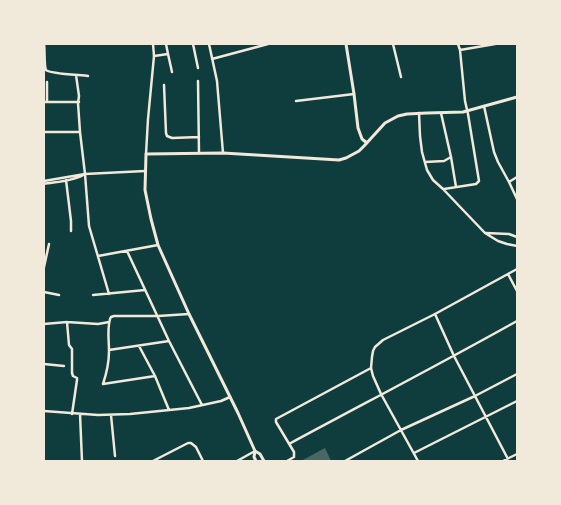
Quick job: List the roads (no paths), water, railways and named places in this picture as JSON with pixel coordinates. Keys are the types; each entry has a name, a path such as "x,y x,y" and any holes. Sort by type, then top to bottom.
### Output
{"street":[{"path":"44,44 46,70 56,73 88,76"},
{"path":"153,44 154,56 145,171 146,195 151,220 158,245 190,314 255,451 260,454 264,461"},
{"path":"166,44 172,72"},
{"path":"193,44 198,68"},
{"path":"209,44 217,81 223,153"},
{"path":"212,59 268,44"},
{"path":"346,44 359,132 362,140 367,143"},
{"path":"393,44 401,77"},
{"path":"443,189 476,184 479,181 468,111 465,101 460,50 458,44"},
{"path":"460,50 495,44"},
{"path":"154,56 168,54"},
{"path":"76,75 89,226 109,294"},
{"path":"198,81 199,153"},
{"path":"47,82 45,102 79,102"},
{"path":"164,85 167,136 172,138 199,137"},
{"path":"296,101 354,94"},
{"path":"146,154 223,153 339,160 352,155 364,146 385,123 398,116 434,112 463,112 517,96"},
{"path":"484,106 494,152 517,199"},
{"path":"419,113 420,136 425,162 429,174 433,180 485,233 498,241 517,246"},
{"path":"441,113 456,187"},
{"path":"44,132 80,132"},
{"path":"425,162 444,161 451,157"},
{"path":"44,181 85,174 145,171"},
{"path":"44,184 80,177 85,174"},
{"path":"509,182 517,177"},
{"path":"66,180 71,231"},
{"path":"485,233 509,234 517,237"},
{"path":"44,267 49,244"},
{"path":"98,256 158,245"},
{"path":"127,251 169,341 202,405"},
{"path":"418,461 375,382 371,368 373,351 375,347 378,343 517,269"},
{"path":"508,274 517,291"},
{"path":"93,295 145,290"},
{"path":"44,292 60,295"},
{"path":"155,376 103,384 108,370 108,333 109,321 111,317 190,314"},
{"path":"434,314 454,356 509,460"},
{"path":"44,324 67,322 98,324 109,321"},
{"path":"289,444 517,321"},
{"path":"67,322 69,345 72,349 72,373 73,376 77,378 72,414"},
{"path":"109,350 169,341"},
{"path":"140,346 155,376 169,410"},
{"path":"44,364 64,366"},
{"path":"287,461 295,455 276,422 276,419 371,368"},
{"path":"345,461 401,430 475,396 517,374"},
{"path":"44,411 72,414 110,415 189,408 221,401 230,397"},
{"path":"414,454 517,401"},
{"path":"80,414 82,461"},
{"path":"110,415 115,456"},
{"path":"153,461 188,443 191,443 196,447 203,461"},
{"path":"237,461 255,451"},
{"path":"255,451 254,457 256,461"},
{"path":"503,461 509,460 517,454"}]}
